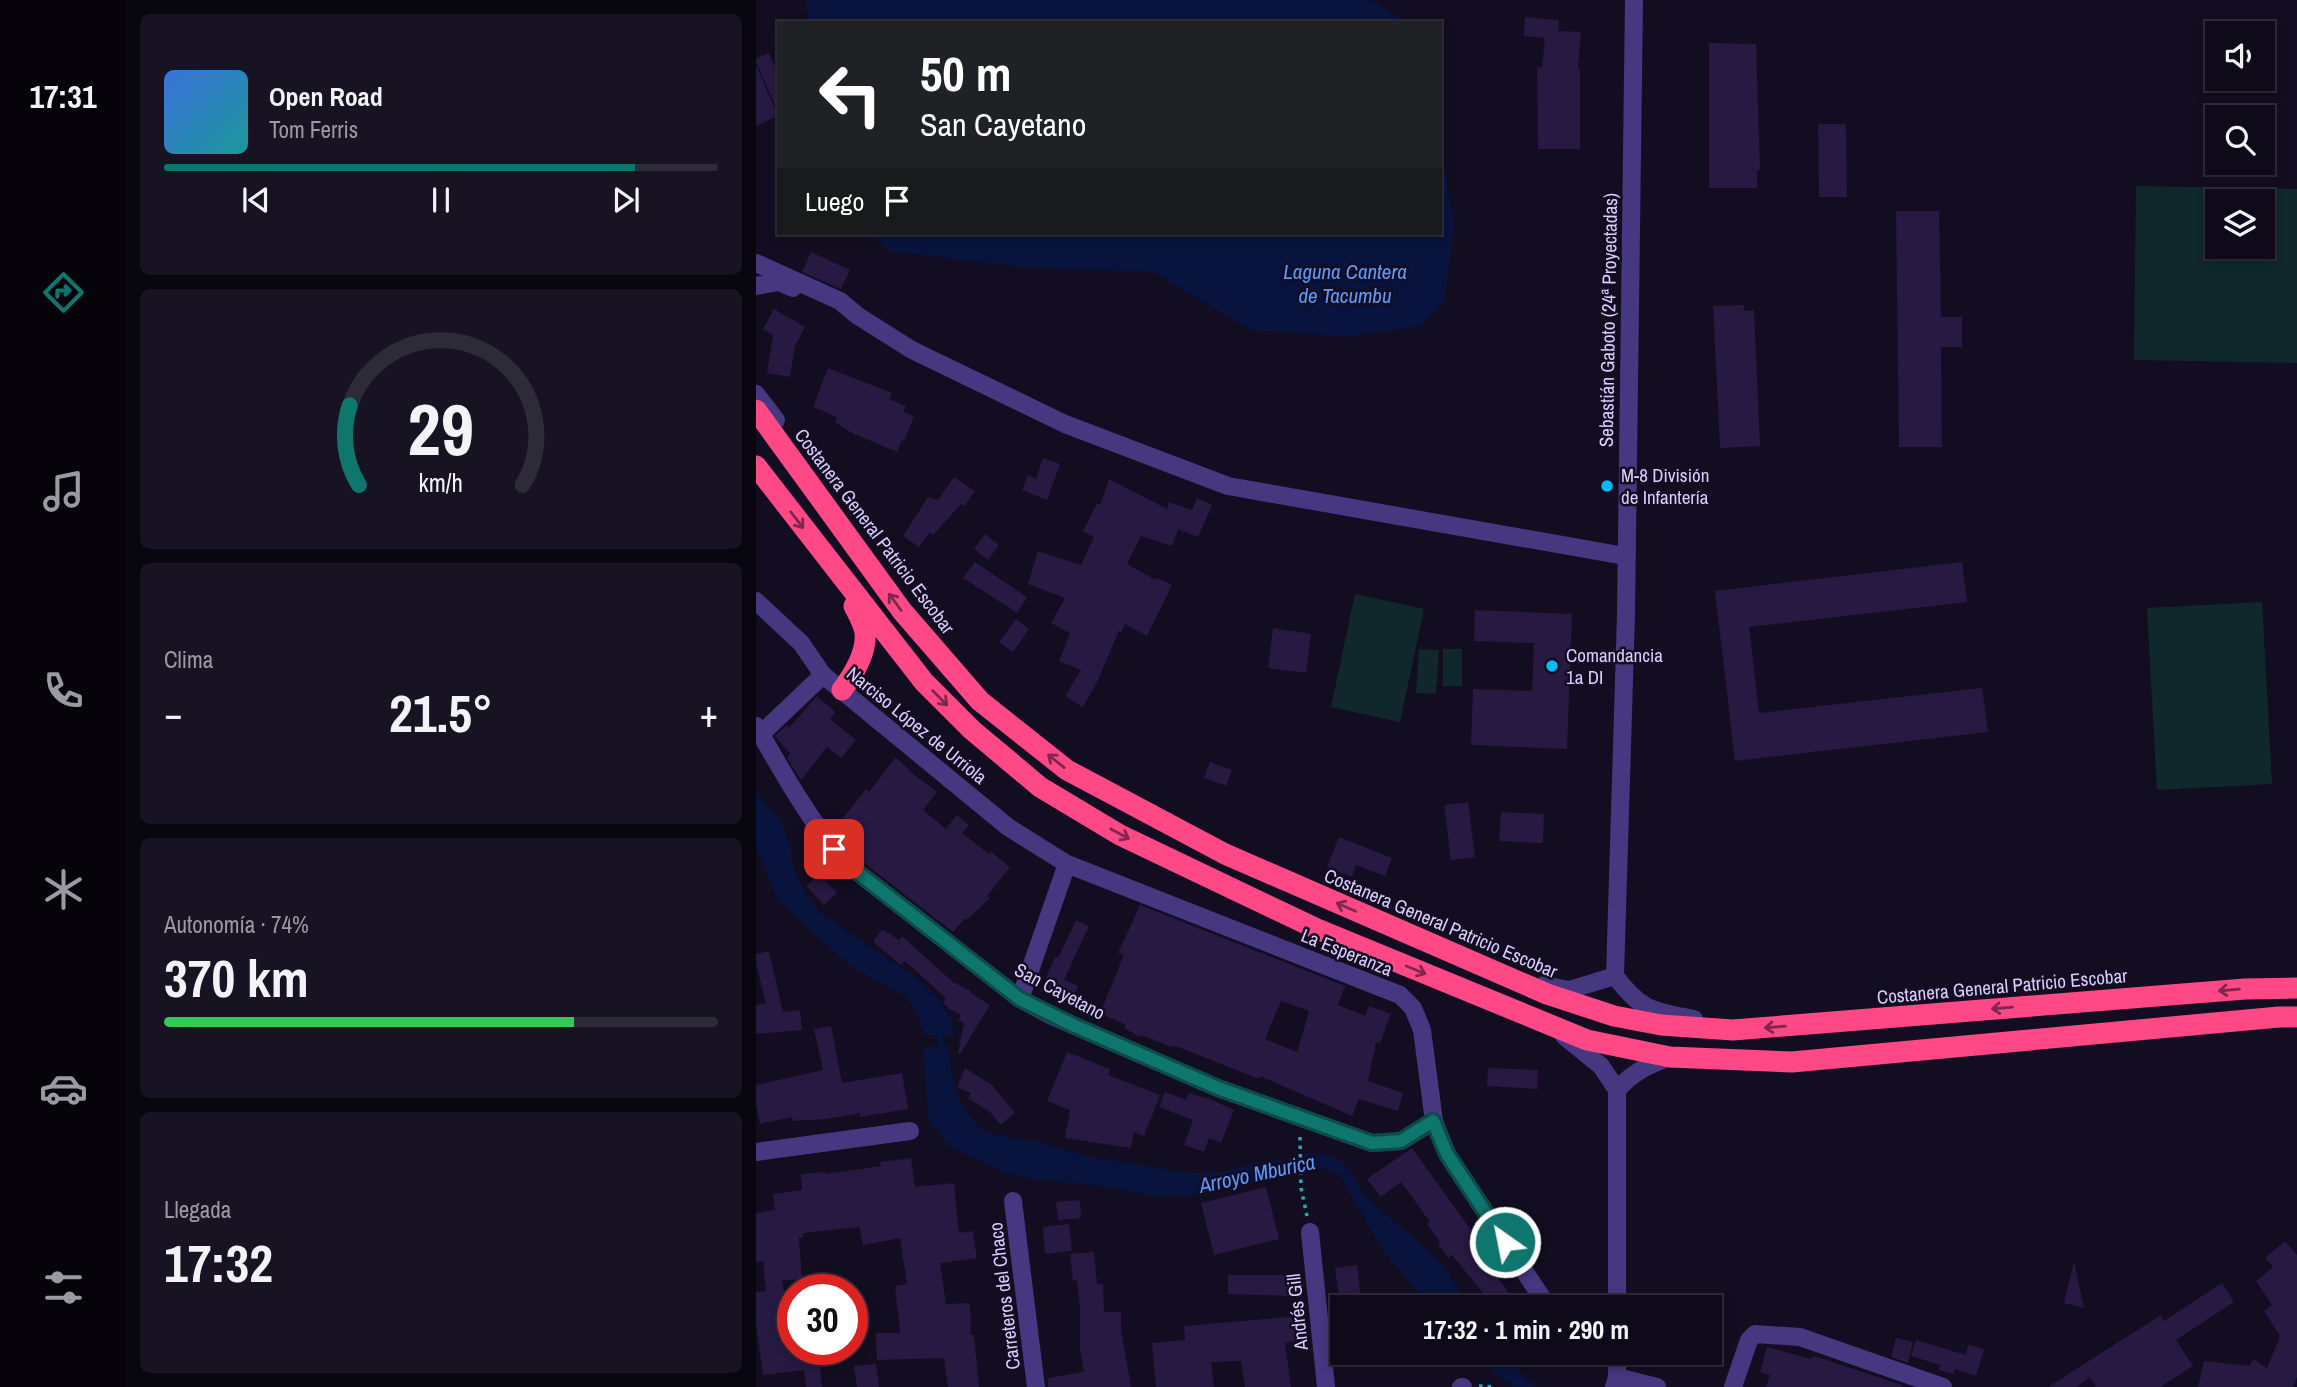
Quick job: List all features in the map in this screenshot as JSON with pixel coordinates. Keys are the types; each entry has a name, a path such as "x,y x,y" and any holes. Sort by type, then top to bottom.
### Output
{"highway":[{"name":"Costanera General Patricio Escobar","path":"756,410 902,611 980,701 1067,770 1225,854 1546,994 1614,1016 1661,1025 1733,1030 2245,989 2297,988"},
{"path":"756,466 924,682 972,730 1040,787 1120,835 1317,929 1587,1040 1670,1057 1792,1062 2297,1017"},
{"path":"829,561 855,606 865,632 863,648 854,674 842,690"}],"street":[{"name":"Sebastián Gaboto (24ª Proyectadas)","path":"1615,976 1626,614 1634,0"},
{"path":"756,263 840,302 912,351 1065,424 1228,486 1625,556"},
{"path":"756,286 779,282 858,316"},
{"path":"756,394 789,439 801,473"},
{"name":"Narciso López de Urriola","path":"756,601 801,643 823,675 1008,827 1068,864"},
{"path":"758,730 823,675"},
{"name":"San Cayetano","path":"758,730 794,792 824,838 843,861 1020,999 1052,1016 1218,1088 1372,1143 1401,1141 1433,1121"},
{"path":"1020,999 1068,864"},
{"name":"La Esperanza","path":"1068,864 1400,995 1413,1008 1422,1030 1433,1121 1447,1154 1540,1295"},
{"path":"1517,981 1569,990 1615,976 1632,997 1646,1008 1733,1030"},
{"path":"1545,1022 1601,1066 1618,1090 1617,1295"},
{"path":"1618,1090 1628,1077 1641,1068 1670,1057"},
{"path":"756,1152 910,1131"},
{"name":"Carreteros del Chaco","path":"1013,1201 1036,1387"},
{"name":"Andrés Gill","path":"1310,1232 1326,1387"},
{"path":"1733,1387 1749,1340 1755,1334 1800,1337 1943,1387"},
{"path":"1616,1382 1657,1387"}],"path":[{"path":"1300,1137 1301,1188 1310,1232"}],"green space":[{"path":"2136,186 2297,189 2297,363 2134,360"},
{"path":"1355,594 1424,609 1400,722 1331,707"},
{"path":"2262,602 2272,784 2157,790 2147,608"},
{"path":"1419,649 1439,650 1436,694 1416,693"},
{"path":"1443,649 1462,649 1462,686 1443,686"}],"water":[{"path":"806,0 1371,0 1403,21 809,21"},
{"name":"Laguna Cantera de Tacumbu","path":"1442,158 1454,221 1445,302 1420,326 1349,337 1251,330 1152,272 1030,268 888,251 871,235 1442,235"},
{"path":"756,793 780,820 791,848 794,869 806,895 826,918 913,975 937,997 952,1020 953,1036 925,1035 916,1010 904,995 851,967 778,900 756,846"},
{"path":"947,1045 953,1080 961,1104 976,1124 990,1134 1040,1142 1089,1157 1192,1173 1223,1172 1253,1163 1291,1158 1292,1171 1233,1188 1190,1196 1156,1197 1110,1187 1030,1179 999,1170 949,1146 929,1121 923,1047"},
{"path":"1304,1153 1324,1154 1339,1159 1349,1168 1362,1193 1437,1259 1463,1295 1421,1295 1384,1252 1341,1177 1330,1170 1306,1166"},
{"path":"1484,1365 1517,1365 1528,1382 1537,1387 1515,1387"}],"building":[{"path":"1525,17 1559,20 1558,31 1581,32 1578,68 1580,149 1538,149 1537,67 1542,67 1545,38 1524,36"},
{"path":"1709,43 1756,44 1760,170 1757,170 1757,188 1709,188"},
{"path":"769,53 777,71 777,109 756,62 756,59"},
{"path":"756,65 777,116 756,126"},
{"path":"1818,124 1846,124 1847,197 1819,197"},
{"path":"1896,211 1939,211 1941,317 1962,317 1962,347 1941,347 1942,447 1899,447"},
{"path":"811,252 850,270 841,289 802,272"},
{"path":"1744,305 1744,311 1754,310 1760,446 1720,448 1713,306"},
{"path":"774,309 805,327 795,346 790,377 767,373 773,335 763,329"},
{"path":"828,368 892,393 889,399 906,406 903,412 914,416 897,452 852,433 835,422 837,417 813,407"},
{"path":"1043,458 1060,464 1047,500 1022,490 1028,475 1036,479"},
{"path":"954,477 975,491 964,506 961,504 933,535 930,532 919,547 903,536 928,497 938,500"},
{"path":"1109,479 1167,509 1169,502 1192,510 1197,498 1212,505 1198,537 1178,529 1172,546 1141,536 1127,564 1156,580 1157,578 1172,585 1147,636 1125,624 1121,633 1119,631 1083,707 1065,696 1081,670 1059,661 1070,633 1051,623 1065,598 1028,584 1038,551 1081,565 1094,537 1083,531 1097,503 1100,505"},
{"path":"985,534 999,545 988,560 974,549"},
{"path":"975,562 1027,597 1017,613 963,578"},
{"path":"1962,562 1967,602 1749,627 1759,713 1982,688 1988,732 1735,761 1715,591"},
{"name":"Comandancia 1a DI","path":"1475,610 1572,614 1567,749 1471,745 1473,689 1532,691 1534,643 1474,641"},
{"path":"1016,619 1029,629 1013,652 999,642"},
{"path":"1273,628 1311,634 1306,673 1268,668"},
{"path":"817,696 835,712 830,719 856,740 841,758 827,747 801,780 787,758 790,754 775,736 787,725 789,728"},
{"path":"895,758 937,792 923,810 946,829 957,815 969,825 962,833 1010,867 987,896 990,898 967,920 965,918 953,932 851,853 835,832 846,821 843,818 866,789 869,792"},
{"path":"1210,762 1232,770 1226,786 1204,778"},
{"path":"1468,802 1475,857 1451,860 1444,805"},
{"path":"1501,812 1544,814 1543,843 1499,841"},
{"path":"1339,837 1392,858 1385,876 1356,865 1352,877 1327,867"},
{"path":"819,874 837,893 824,905 806,886"},
{"path":"1140,905 1345,986 1338,1005 1365,1016 1369,1006 1391,1014 1380,1043 1376,1042 1368,1081 1403,1093 1398,1111 1359,1099 1352,1116 1260,1076 1259,1079 1173,1045 1172,1047 1141,1035 1140,1037 1124,1028 1126,1025 1100,1013 1124,955 1118,953","holes":["1281,1001 1309,1011 1297,1052 1265,1039"]},
{"path":"1076,920 1089,926 1064,980 1078,986 1071,1004 1040,991"},
{"path":"882,929 899,940 902,936 953,982 990,1005 960,1054 958,1053 964,1023 958,1020 961,1015 947,1008 948,1006 943,1004 946,998 905,961 901,965 873,942"},
{"path":"769,951 783,1012 800,1010 802,1030 756,1034 756,1005 766,1003 756,954"},
{"path":"831,1026 842,1083 902,1073 908,1109 860,1117 860,1113 793,1121 792,1117 760,1124 756,1085 823,1070 814,1029"},
{"path":"1067,1052 1110,1069 1108,1075 1160,1095 1144,1136 1134,1132 1131,1148 1065,1138 1070,1110 1047,1101"},
{"path":"965,1068 992,1085 1015,1113 1001,1125 990,1112 968,1098 971,1093 957,1087"},
{"path":"1488,1068 1538,1070 1537,1089 1487,1086"},
{"path":"1165,1092 1186,1100 1188,1093 1234,1110 1221,1143 1209,1138 1204,1152 1184,1145 1193,1120 1159,1107"},
{"path":"1412,1148 1476,1237 1470,1242 1511,1295 1483,1295 1452,1255 1448,1258 1427,1224 1430,1222 1401,1182 1381,1197 1367,1179"},
{"path":"911,1158 915,1187 954,1183 959,1233 973,1231 977,1258 940,1263 946,1304 970,1303 971,1335 974,1335 979,1387 948,1387 944,1358 877,1360 876,1333 900,1333 895,1286 907,1284 900,1238 863,1245 859,1227 803,1233 803,1237 799,1238 802,1274 777,1274 777,1365 820,1365 822,1387 806,1387 804,1370 763,1375 756,1324 756,1292 766,1291 763,1261 756,1262 756,1213 775,1210 773,1194 802,1190 801,1174 826,1174 881,1166 880,1162"},
{"path":"1266,1187 1279,1239 1214,1255 1201,1203"},
{"path":"1080,1200 1081,1218 1058,1220 1056,1202"},
{"path":"1069,1224 1072,1251 1045,1254 1043,1227"},
{"path":"2285,1241 2297,1255 2297,1377 2293,1387 2198,1387 2204,1361 2249,1366 2254,1359 2267,1368 2280,1336 2264,1311 2272,1305 2256,1281 2273,1267 2265,1258"},
{"path":"1094,1252 1097,1284 1103,1284 1104,1312 1121,1312 1121,1329 1131,1387 1048,1387 1048,1378 1084,1372 1080,1350 1077,1280 1073,1281 1070,1254"},
{"path":"2074,1261 2084,1308 2064,1303"},
{"path":"1357,1265 1360,1295 1339,1295 1335,1268"},
{"path":"1228,1275 1295,1275 1295,1296 1228,1294"},
{"path":"2222,1283 2234,1302 2176,1340 2193,1366 2160,1387 2096,1387 2090,1377 2076,1387 2048,1387 2161,1315 2164,1321"},
{"path":"1300,1316 1304,1339 1285,1343 1291,1387 1245,1387 1241,1361 1211,1362 1214,1387 1156,1387 1152,1343 1185,1340 1184,1326"},
{"path":"1896,1338 1913,1342 1908,1363 1891,1357"},
{"path":"1916,1340 1966,1355 1968,1345 1984,1349 1976,1376 1955,1369 1953,1374 1939,1370 1940,1365 1911,1356"},
{"path":"1767,1347 1811,1359 1814,1356 1902,1387 1766,1387 1770,1375 1760,1372"},
{"path":"876,1364 879,1387 857,1387 854,1366"}],"waterway":[{"name":"Arroyo Mburica","path":"938,1029 943,1053"},
{"name":"Arroyo Mburica","path":"1286,1167 1313,1160"}],"place":[{"name":"M-8 División de Infantería","path":"1607,486"},
{"name":"Comandancia 1a DI","path":"1552,666"}],"route":[{"path":"834,849 843,861 993,979 1020,999 1052,1016 1218,1088 1372,1143 1401,1141 1433,1121 1447,1154 1505,1242"}]}
